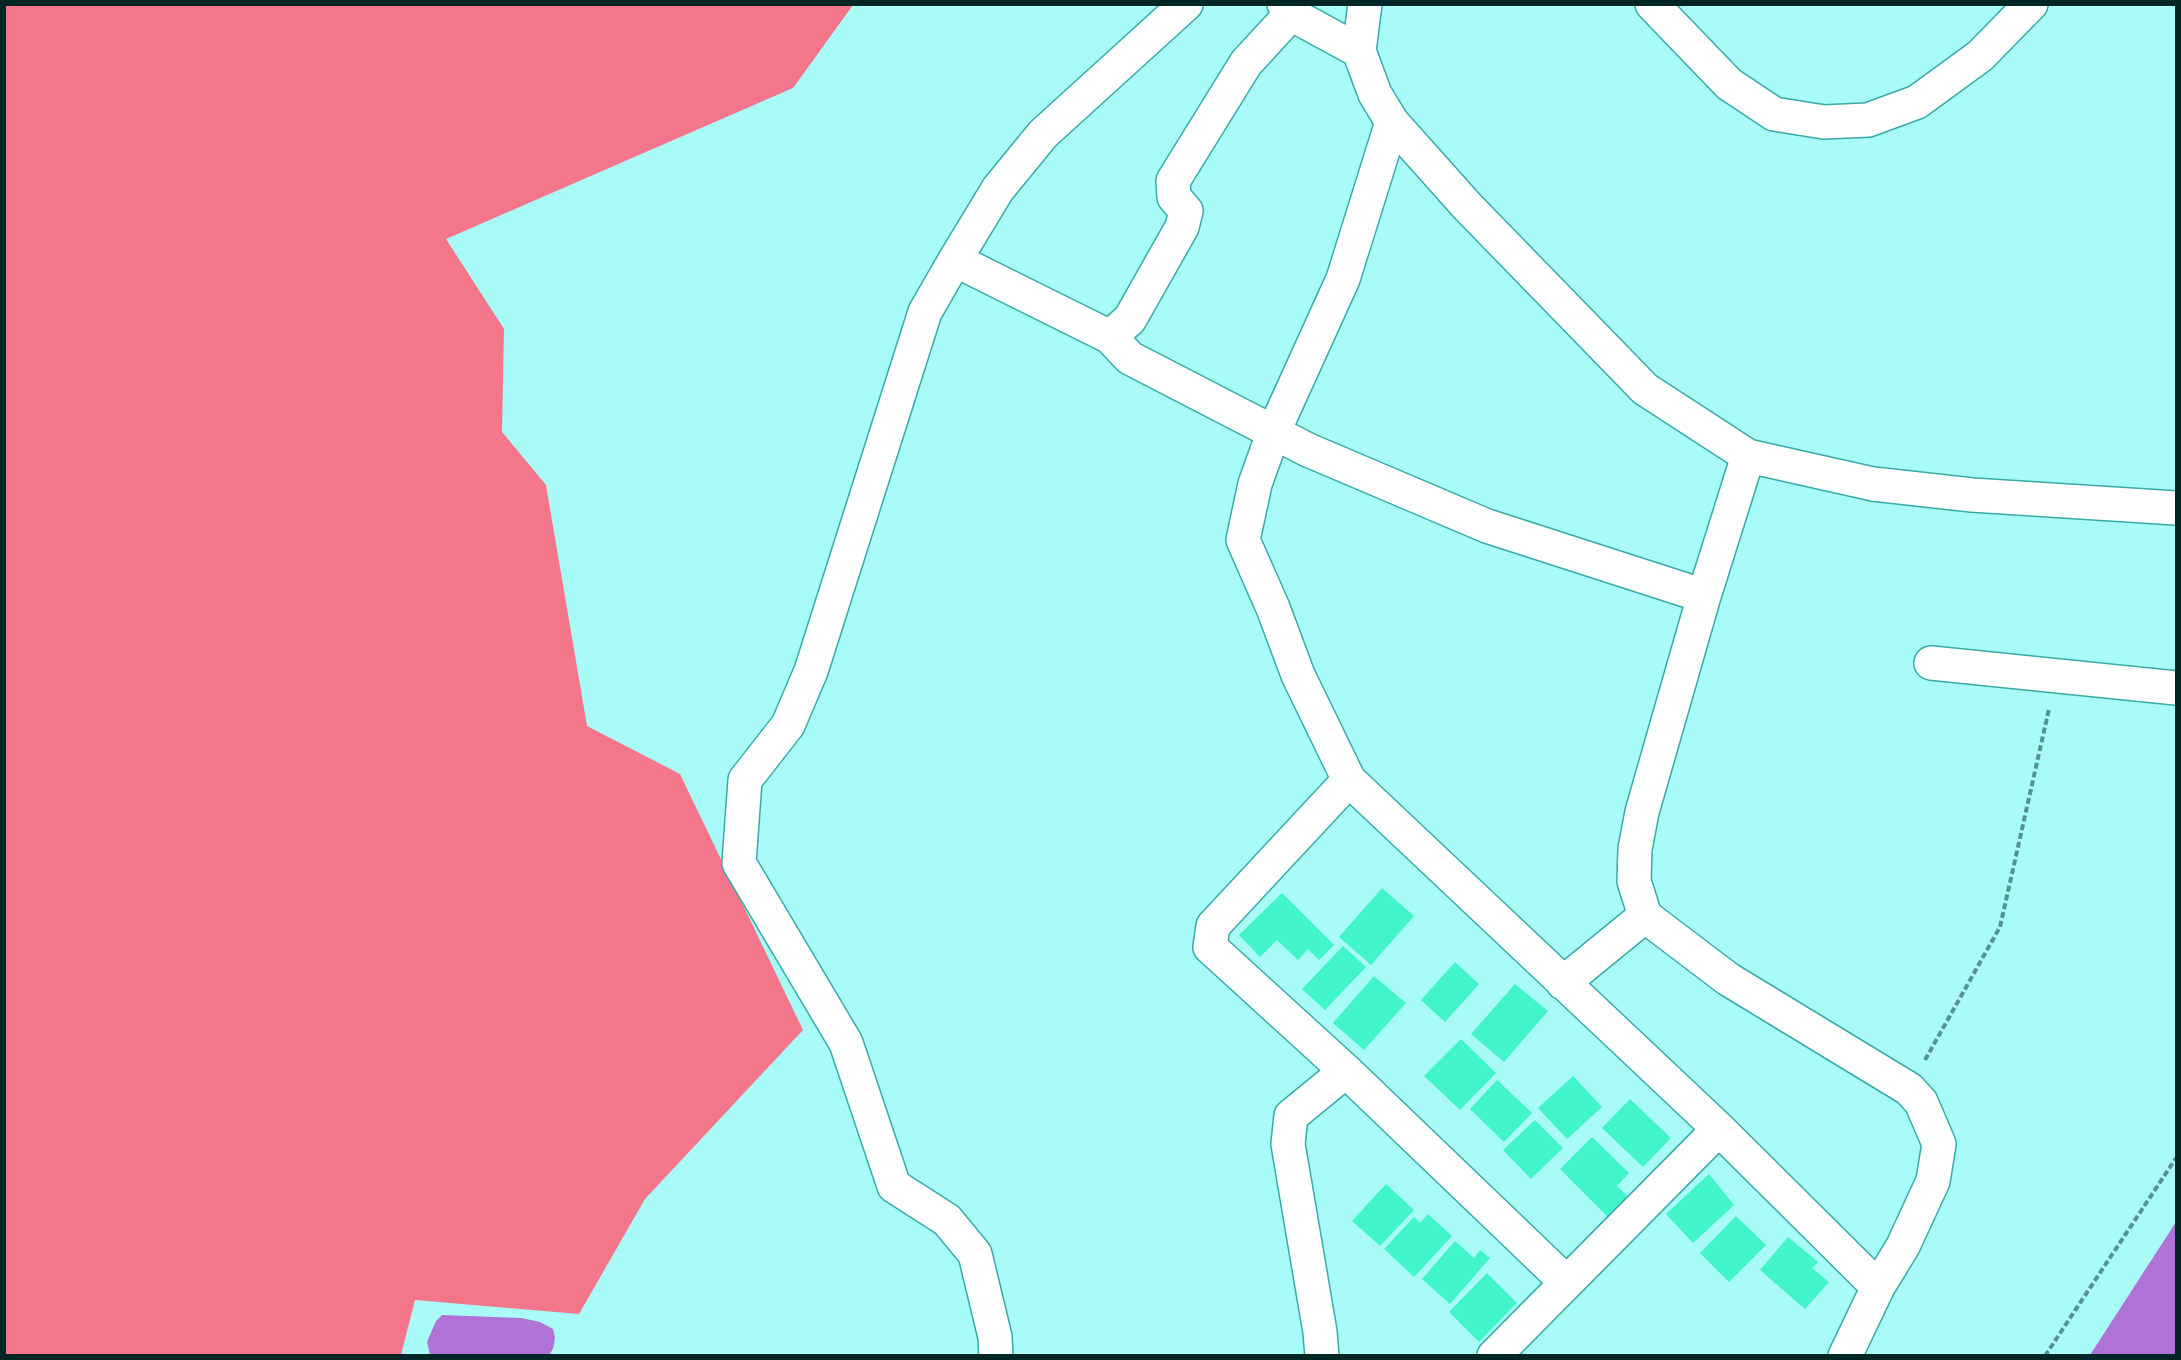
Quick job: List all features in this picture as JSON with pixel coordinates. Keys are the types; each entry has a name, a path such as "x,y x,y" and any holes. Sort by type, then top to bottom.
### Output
{"street":[{"path":"996,1356 995,1337 975,1254 947,1220 894,1186 846,1042 739,863 745,780 788,725 811,671 925,312 998,189 1043,134 1186,4"},
{"path":"1365,4 1359,51 1375,94 1392,122 1467,206 1645,389 1748,456 1884,485 1972,495 2176,508"},
{"path":"1652,4 1729,84 1774,114 1824,122 1868,120 1917,102 1980,56 2031,4"},
{"path":"1110,337 1130,319 1182,227 1186,210 1174,196 1173,181 1246,63 1287,9 1359,51"},
{"path":"1392,122 1343,279 1274,431 1255,484 1243,540 1273,608 1298,675 1349,780 1719,1129 1878,1287"},
{"path":"955,260 1110,337 1130,358 1308,450 1487,526 1704,596"},
{"path":"1748,456 1704,596 1642,812 1635,849 1634,881 1645,916 1728,979 1909,1089 1921,1102 1939,1144 1933,1181 1903,1246 1878,1287 1845,1356"},
{"path":"1931,663 2176,688"},
{"path":"1349,780 1213,926 1210,946 1346,1071 1566,1282"},
{"path":"1563,983 1645,916"},
{"path":"1322,1356 1320,1332 1288,1144 1291,1116 1346,1071"},
{"path":"1494,1356 1719,1129"}],"path":[{"path":"1909,1089 2000,927 2057,676"},
{"path":"2045,1356 2176,1158"}],"shaded area":[{"path":"5,5 853,5 793,88 446,239 504,329 502,432 546,485 587,726 680,774 803,1030 645,1199 579,1314 415,1300 401,1355 5,1356"},
{"path":"2176,1222 2176,1355 2090,1355"},
{"path":"442,1315 521,1318 540,1322 553,1329 555,1338 553,1349 549,1355 430,1355 427,1342 436,1321"}],"building":[{"path":"1382,888 1414,916 1371,965 1339,937"},
{"path":"1282,893 1334,945 1319,960 1308,949 1298,960 1277,940 1260,957 1239,935"},
{"path":"1343,946 1366,967 1325,1010 1302,989"},
{"path":"1455,962 1479,984 1445,1022 1421,1000"},
{"path":"1374,976 1406,1003 1364,1050 1333,1023"},
{"path":"1515,984 1548,1011 1504,1062 1471,1034"},
{"path":"1461,1039 1496,1073 1460,1110 1424,1076"},
{"path":"1573,1076 1602,1107 1567,1139 1538,1108"},
{"path":"1497,1080 1532,1113 1504,1142 1470,1109"},
{"path":"1630,1099 1671,1138 1643,1167 1602,1128"},
{"path":"1535,1120 1563,1148 1531,1179 1503,1150"},
{"path":"1592,1137 1629,1173 1617,1186 1628,1197 1608,1217 1560,1169"},
{"path":"1709,1174 1734,1205 1693,1243 1666,1214"},
{"path":"1386,1184 1414,1210 1380,1246 1352,1221"},
{"path":"1428,1214 1452,1236 1414,1277 1384,1249 1414,1217 1420,1223"},
{"path":"1736,1216 1766,1245 1729,1282 1700,1253"},
{"path":"1788,1237 1818,1262 1812,1268 1829,1282 1805,1309 1760,1270"},
{"path":"1455,1241 1474,1258 1480,1250 1490,1258 1450,1304 1422,1279"},
{"path":"1487,1273 1517,1303 1479,1342 1449,1312"}]}
